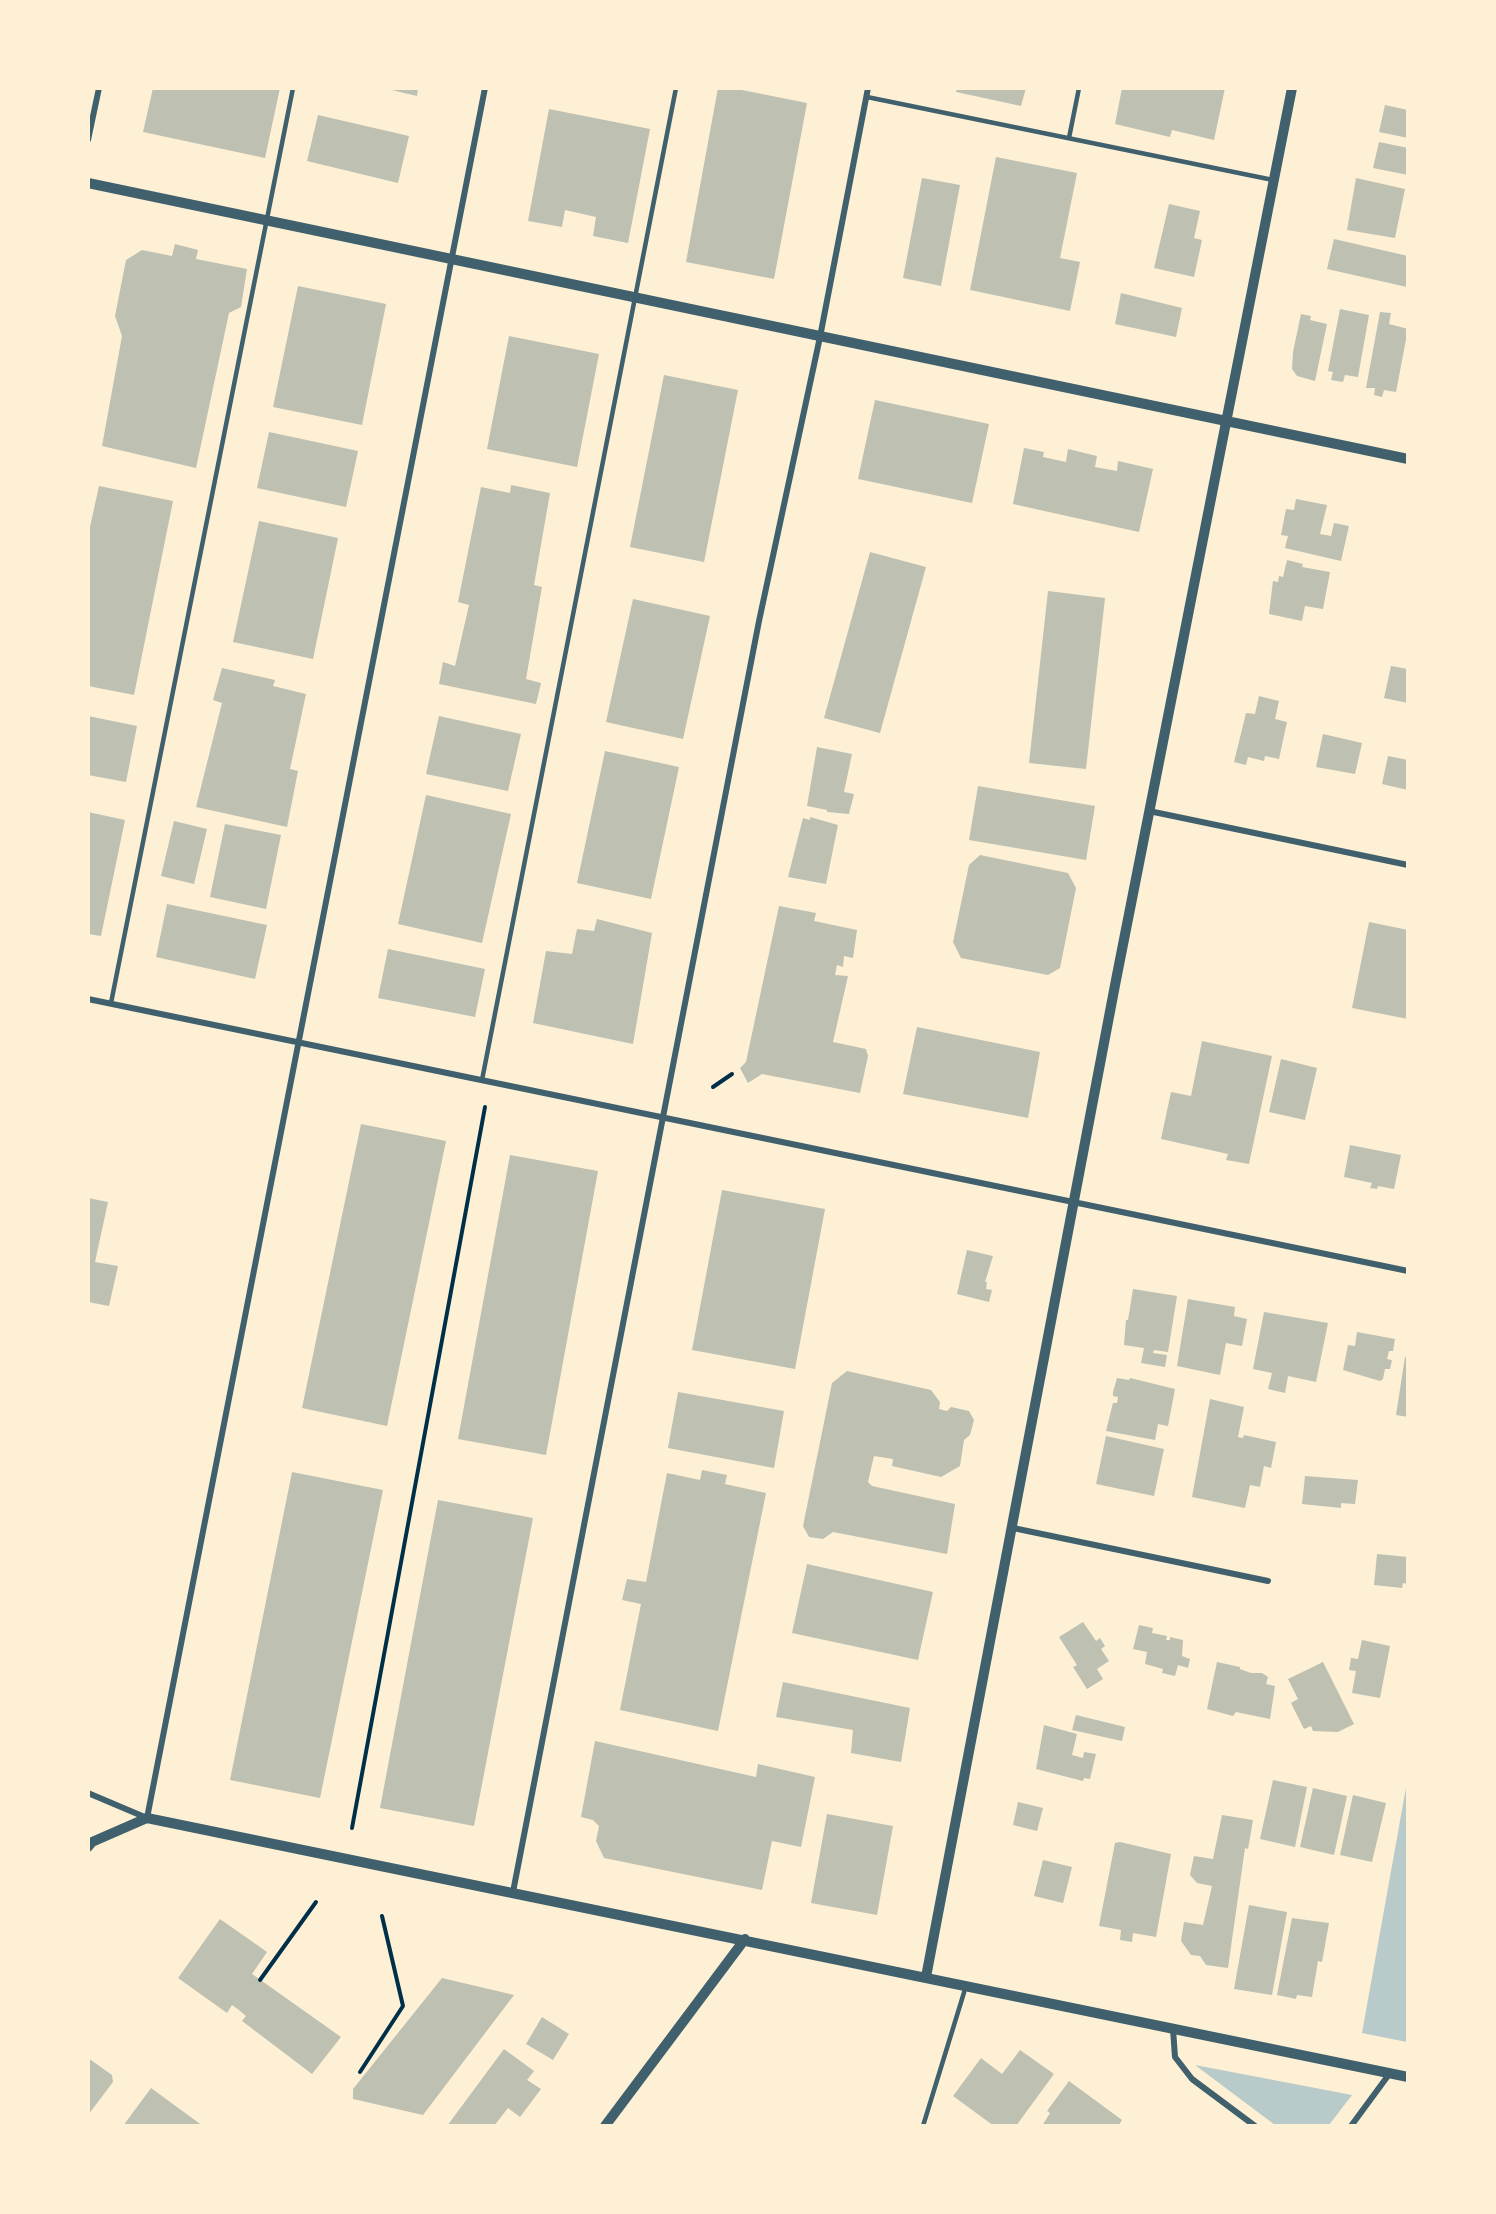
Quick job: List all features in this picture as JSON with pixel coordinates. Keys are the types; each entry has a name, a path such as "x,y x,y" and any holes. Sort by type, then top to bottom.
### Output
{"street":[{"path":"88,140 99,88"},
{"path":"147,1818 485,88"},
{"path":"513,1892 759,621 820,337 868,88"},
{"path":"926,1977 1149,811 1292,88"},
{"path":"88,183 1407,459"},
{"path":"1149,811 1407,865"},
{"path":"88,999 1407,1271"},
{"path":"1013,1528 1268,1581"},
{"path":"88,1793 147,1818 1407,2077"},
{"path":"88,1847 92,1842 147,1818"},
{"path":"606,2126 745,1940"},
{"path":"1173,2028 1174,2056 1192,2079 1255,2126"},
{"path":"1351,2126 1390,2073"}],"lane":[{"path":"111,1003 292,88"},
{"path":"482,1080 675,88"},
{"path":"1069,138 1079,88"},
{"path":"867,97 1273,180"},
{"path":"923,2126 966,1986"}],"path":[{"path":"713,1087 732,1074"},
{"path":"352,1828 486,1107"},
{"path":"260,1980 316,1902"},
{"path":"360,2072 403,2006 382,1916"}],"shaded area":[{"path":"1407,1782 1407,2042 1362,2033"},
{"path":"1195,2065 1352,2095 1329,2125 1275,2125"}],"building":[{"path":"153,88 280,88 265,158 143,132"},
{"path":"383,88 418,88 417,96"},
{"path":"718,88 732,88 807,103 774,279 686,262"},
{"path":"957,88 1026,88 1021,106 956,92"},
{"path":"1122,88 1225,88 1214,140 1172,130 1170,137 1115,124"},
{"path":"1385,105 1408,110 1408,138 1379,132"},
{"path":"549,109 650,129 628,243 593,236 596,217 565,210 562,227 528,221"},
{"path":"318,115 409,136 398,183 307,161"},
{"path":"1379,142 1408,148 1408,175 1373,168"},
{"path":"996,157 1077,173 1060,258 1080,262 1070,311 970,290"},
{"path":"922,178 960,185 941,286 903,278"},
{"path":"1356,178 1405,189 1395,238 1347,230"},
{"path":"1169,204 1200,211 1194,238 1202,240 1194,277 1154,268"},
{"path":"1334,239 1408,256 1407,287 1327,269"},
{"path":"175,244 198,250 196,259 247,269 241,307 229,313 196,468 102,446 122,336 115,316 126,260 142,250 172,256"},
{"path":"298,286 386,304 362,425 273,407"},
{"path":"1121,293 1182,308 1176,337 1115,324"},
{"path":"1340,309 1369,315 1358,377 1345,375 1343,382 1331,380 1333,372 1328,371"},
{"path":"1380,312 1391,313 1389,324 1408,329 1396,392 1384,390 1382,397 1374,395 1375,388 1366,388"},
{"path":"1301,314 1311,316 1310,320 1327,324 1315,381 1297,376 1292,369"},
{"path":"509,336 599,354 577,467 487,449"},
{"path":"664,375 738,390 704,562 630,547"},
{"path":"875,400 989,424 972,503 858,479"},
{"path":"269,432 358,451 346,507 257,488"},
{"path":"1024,448 1044,452 1043,457 1066,462 1068,449 1097,456 1095,467 1117,471 1118,461 1153,469 1139,532 1013,504"},
{"path":"511,485 550,493 534,585 542,587 526,679 541,683 536,704 439,684 443,662 455,666 469,605 458,602 481,487 510,493"},
{"path":"99,486 173,501 134,695 88,686 88,536"},
{"path":"1296,499 1327,505 1320,534 1331,536 1334,523 1349,526 1341,561 1285,548 1288,536 1281,535 1286,509 1294,510"},
{"path":"259,521 338,538 313,659 233,642"},
{"path":"870,552 926,567 880,733 824,718"},
{"path":"1287,560 1303,564 1302,567 1330,572 1323,609 1305,606 1302,621 1269,614 1273,581 1278,582 1279,576 1283,577"},
{"path":"1048,591 1105,598 1086,769 1029,763"},
{"path":"633,599 710,616 683,739 606,722"},
{"path":"1391,666 1408,669 1408,703 1384,698"},
{"path":"222,668 275,680 273,686 306,694 290,769 298,771 287,827 196,807 222,703 213,700"},
{"path":"1259,696 1279,701 1275,719 1287,722 1279,759 1265,756 1264,761 1248,757 1246,765 1234,762 1246,713 1255,714"},
{"path":"88,716 137,726 126,782 88,775"},
{"path":"439,716 521,734 508,791 426,774"},
{"path":"1323,734 1362,743 1355,774 1316,767"},
{"path":"817,747 852,754 844,792 854,794 849,814 827,812 827,810 807,806"},
{"path":"605,751 679,767 651,899 577,883"},
{"path":"1388,756 1408,760 1408,790 1382,784"},
{"path":"978,786 1095,806 1086,860 969,840"},
{"path":"426,795 511,814 482,943 398,924"},
{"path":"88,812 125,820 101,936 88,934"},
{"path":"810,817 838,825 826,884 788,877 803,818 810,820"},
{"path":"174,821 207,829 194,884 161,876"},
{"path":"225,824 281,835 266,909 210,897"},
{"path":"980,855 1068,873 1076,888 1060,968 1048,975 961,958 953,942 969,865"},
{"path":"167,904 267,925 255,979 156,957"},
{"path":"779,906 816,913 814,921 857,930 853,958 844,956 843,967 837,965 835,975 848,976 833,1042 866,1049 868,1056 860,1093 762,1074 748,1083 740,1068 746,1062"},
{"path":"597,919 652,933 633,1044 533,1023 546,951 572,954 577,929 594,931"},
{"path":"1369,922 1408,930 1408,1019 1352,1008"},
{"path":"388,949 485,969 475,1017 378,998"},
{"path":"917,1027 1040,1052 1028,1118 903,1094"},
{"path":"1202,1041 1272,1056 1249,1164 1226,1160 1228,1154 1161,1139 1171,1092 1191,1096"},
{"path":"1281,1059 1317,1068 1305,1120 1269,1112"},
{"path":"361,1124 446,1141 387,1426 302,1408"},
{"path":"1350,1145 1401,1155 1394,1189 1378,1186 1377,1189 1370,1188 1372,1183 1344,1177"},
{"path":"510,1155 598,1171 546,1455 458,1439"},
{"path":"722,1190 825,1209 795,1369 692,1350"},
{"path":"88,1198 108,1202 95,1262 118,1266 109,1306 88,1302"},
{"path":"967,1250 993,1256 985,1282 987,1282 986,1289 992,1290 989,1302 957,1294"},
{"path":"1133,1289 1177,1296 1168,1352 1154,1350 1153,1353 1167,1355 1165,1367 1141,1363 1144,1348 1124,1345 1126,1320 1128,1320"},
{"path":"1188,1299 1235,1307 1234,1316 1247,1319 1242,1346 1226,1343 1220,1375 1177,1366"},
{"path":"1264,1312 1328,1323 1316,1382 1288,1376 1285,1393 1268,1389 1272,1373 1253,1369"},
{"path":"1357,1332 1395,1339 1393,1351 1389,1351 1387,1359 1392,1360 1390,1369 1385,1369 1383,1379 1380,1381 1343,1370 1348,1345 1355,1346"},
{"path":"1405,1357 1408,1358 1408,1417 1396,1415"},
{"path":"847,1371 931,1390 940,1402 939,1409 947,1411 951,1407 969,1411 974,1420 970,1435 964,1440 960,1466 941,1477 892,1466 893,1459 874,1456 868,1482 872,1486 955,1504 947,1554 833,1532 823,1539 809,1537 803,1526 832,1383"},
{"path":"1117,1378 1129,1380 1130,1378 1175,1389 1168,1426 1158,1424 1155,1440 1106,1431 1113,1403 1117,1403 1118,1397 1113,1396 1113,1392"},
{"path":"678,1392 784,1411 774,1468 668,1448"},
{"path":"1210,1399 1244,1407 1238,1437 1243,1438 1244,1435 1276,1442 1271,1468 1264,1466 1260,1487 1250,1485 1245,1508 1192,1497"},
{"path":"1106,1436 1164,1449 1154,1496 1096,1484"},
{"path":"702,1470 727,1475 725,1484 766,1493 718,1731 620,1710 641,1604 622,1600 627,1579 646,1582 667,1473 700,1480"},
{"path":"292,1472 383,1490 320,1798 230,1780"},
{"path":"1305,1476 1358,1480 1355,1504 1341,1503 1341,1508 1302,1504"},
{"path":"438,1500 533,1518 474,1826 380,1808"},
{"path":"1377,1554 1408,1557 1408,1584 1403,1583 1402,1588 1374,1585"},
{"path":"807,1564 933,1592 918,1660 792,1633"},
{"path":"1083,1622 1096,1641 1100,1638 1105,1646 1101,1649 1109,1661 1097,1669 1103,1679 1087,1689 1073,1667 1077,1665 1059,1637"},
{"path":"1139,1625 1153,1628 1152,1633 1167,1636 1166,1640 1170,1640 1170,1637 1183,1640 1182,1656 1190,1659 1188,1668 1178,1665 1175,1676 1162,1673 1163,1669 1145,1664 1147,1652 1133,1649"},
{"path":"1362,1640 1390,1646 1380,1698 1352,1693 1356,1671 1349,1670 1351,1658 1358,1659"},
{"path":"1217,1662 1240,1667 1251,1673 1262,1673 1268,1677 1266,1684 1275,1686 1270,1719 1236,1712 1233,1716 1207,1709"},
{"path":"1323,1662 1354,1724 1338,1732 1313,1731 1311,1726 1304,1729 1291,1703 1298,1699 1288,1679"},
{"path":"783,1682 910,1708 901,1762 851,1753 853,1730 776,1717"},
{"path":"1076,1715 1125,1727 1122,1741 1072,1730"},
{"path":"1044,1725 1077,1734 1072,1755 1083,1758 1084,1752 1096,1754 1090,1779 1084,1778 1083,1781 1036,1769"},
{"path":"595,1741 756,1777 758,1764 815,1777 801,1847 772,1841 762,1890 604,1858 596,1841 599,1826 593,1820 581,1817"},
{"path":"1273,1780 1307,1787 1295,1847 1260,1839"},
{"path":"1313,1788 1347,1796 1334,1855 1300,1847"},
{"path":"1353,1795 1386,1803 1372,1862 1340,1855"},
{"path":"1018,1802 1043,1808 1037,1831 1013,1825"},
{"path":"827,1814 893,1826 877,1915 811,1903"},
{"path":"1222,1815 1253,1820 1248,1849 1245,1848 1228,1968 1206,1965 1200,1956 1191,1955 1181,1941 1184,1922 1203,1925 1212,1886 1197,1883 1190,1875 1194,1856 1213,1859"},
{"path":"1120,1842 1171,1854 1156,1937 1133,1933 1132,1942 1120,1940 1121,1930 1099,1926 1115,1843"},
{"path":"1043,1860 1072,1867 1063,1903 1034,1896"},
{"path":"1249,1905 1287,1912 1272,1995 1234,1989"},
{"path":"1292,1918 1329,1923 1322,1962 1318,1961 1312,1997 1297,1995 1296,1999 1277,1995"},
{"path":"220,1919 267,1952 252,1974 341,2037 312,2074 242,2021 246,2016 239,2010 232,2005 227,2013 178,1978"},
{"path":"442,1978 514,1995 423,2115 353,2099 353,2089"},
{"path":"542,2017 569,2034 553,2060 526,2044"},
{"path":"504,2049 534,2071 527,2080 541,2089 520,2117 508,2108 494,2126 447,2126"},
{"path":"1020,2050 1054,2074 1016,2126 994,2126 953,2096 981,2058 1002,2074"},
{"path":"88,2058 112,2075 113,2082 88,2115"},
{"path":"1069,2081 1122,2120 1118,2126 1042,2126 1050,2113 1047,2111"},
{"path":"151,2088 203,2126 123,2126"}]}
